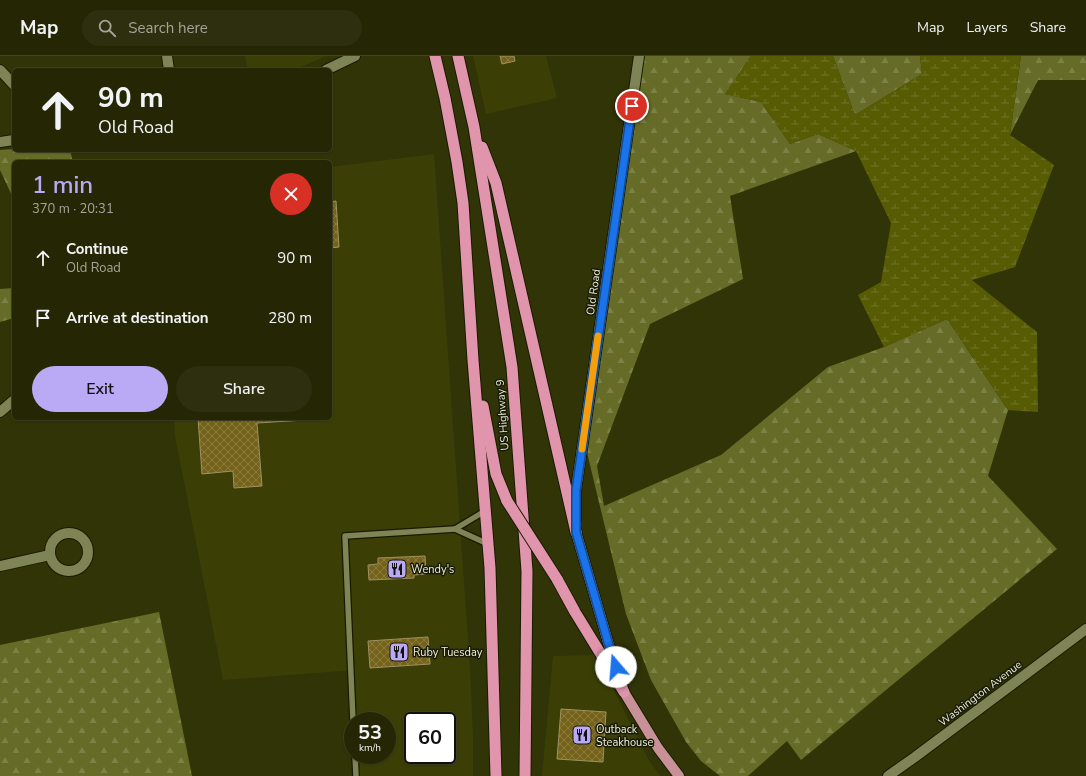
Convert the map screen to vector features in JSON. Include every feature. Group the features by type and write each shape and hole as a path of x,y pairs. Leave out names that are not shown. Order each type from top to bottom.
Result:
{"highway":[{"path":"435,56 448,113 463,203 473,360 491,584 496,776"},
{"name":"US Highway 9","path":"458,56 474,127 512,366 528,571 525,776"},
{"path":"474,127 496,183 576,532"},
{"path":"473,360 496,474 507,501 557,579 575,612 624,692"}],"main road":[{"path":"576,532 624,692 658,748 679,776"}],"street":[{"path":"167,56 169,68"},
{"path":"330,68 355,56"},
{"name":"Old Road","path":"576,532 576,490 639,56"},
{"path":"0,70 12,83"},
{"path":"0,142 12,140"},
{"path":"0,412 12,402"},
{"path":"0,566 50,555"},
{"name":"Washington Avenue","path":"888,776 1086,629"},
{"path":"901,776 914,757"}],"lane":[{"path":"353,712 345,536 454,529 486,511"},
{"path":"454,529 488,544"},
{"path":"355,764 356,776"}],"shaded area":[{"path":"245,56 326,56 299,68 248,68"},
{"path":"473,56 546,56 557,98 486,114"},
{"path":"434,154 470,668 473,776 354,776 354,764 396,764 396,712 354,712 354,670 223,680 175,436 174,420 332,420 332,167"},
{"path":"596,655 648,759 660,776 542,776 553,656"}],"green space":[{"path":"644,56 751,56 725,94 761,102 790,144 818,134 856,151 730,196 743,279 650,324 597,466 604,506 721,455 828,367 884,347 947,319 1008,410 988,476 1057,549 801,760 787,741 748,776 720,776 701,761 686,742 651,680 626,614 583,436"},
{"path":"751,56 833,56 855,115 922,74 920,56 1021,56 1010,135 1054,165 1015,267 972,280 1037,332 1038,412 1008,410 947,319 884,347 858,295 881,282 891,223 856,151 818,134 790,144 761,102 725,94"},
{"path":"833,56 920,56 922,74 855,115"},
{"path":"1021,56 1086,56 1086,80 1038,80 1010,135"},
{"path":"12,149 12,152 70,152 72,160 12,160 12,196 0,170 0,150"},
{"path":"12,288 12,319 0,322 0,289"},
{"path":"159,612 192,776 0,776 0,645"}],"building":[{"path":"500,56 514,56 515,61 502,64"},
{"path":"336,201 339,247 332,248 332,202"},
{"path":"198,420 306,420 257,423 262,486 234,488 233,471 202,474"},
{"name":"Wendy's","path":"425,556 426,574 414,575 414,578 369,580 368,565 378,564 378,558"},
{"name":"Ruby Tuesday","path":"428,637 430,664 370,668 368,641"},
{"name":"Outback Steakhouse","path":"561,709 606,712 603,762 557,759"}],"slow traffic":[{"path":"582,449 598,336"}],"place":[{"name":"Wendy's","path":"397,569"},
{"name":"Ruby Tuesday","path":"399,652"},
{"name":"Outback Steakhouse","path":"582,735"}],"route":[{"path":"616,667 576,532 576,490 632,106"}]}
